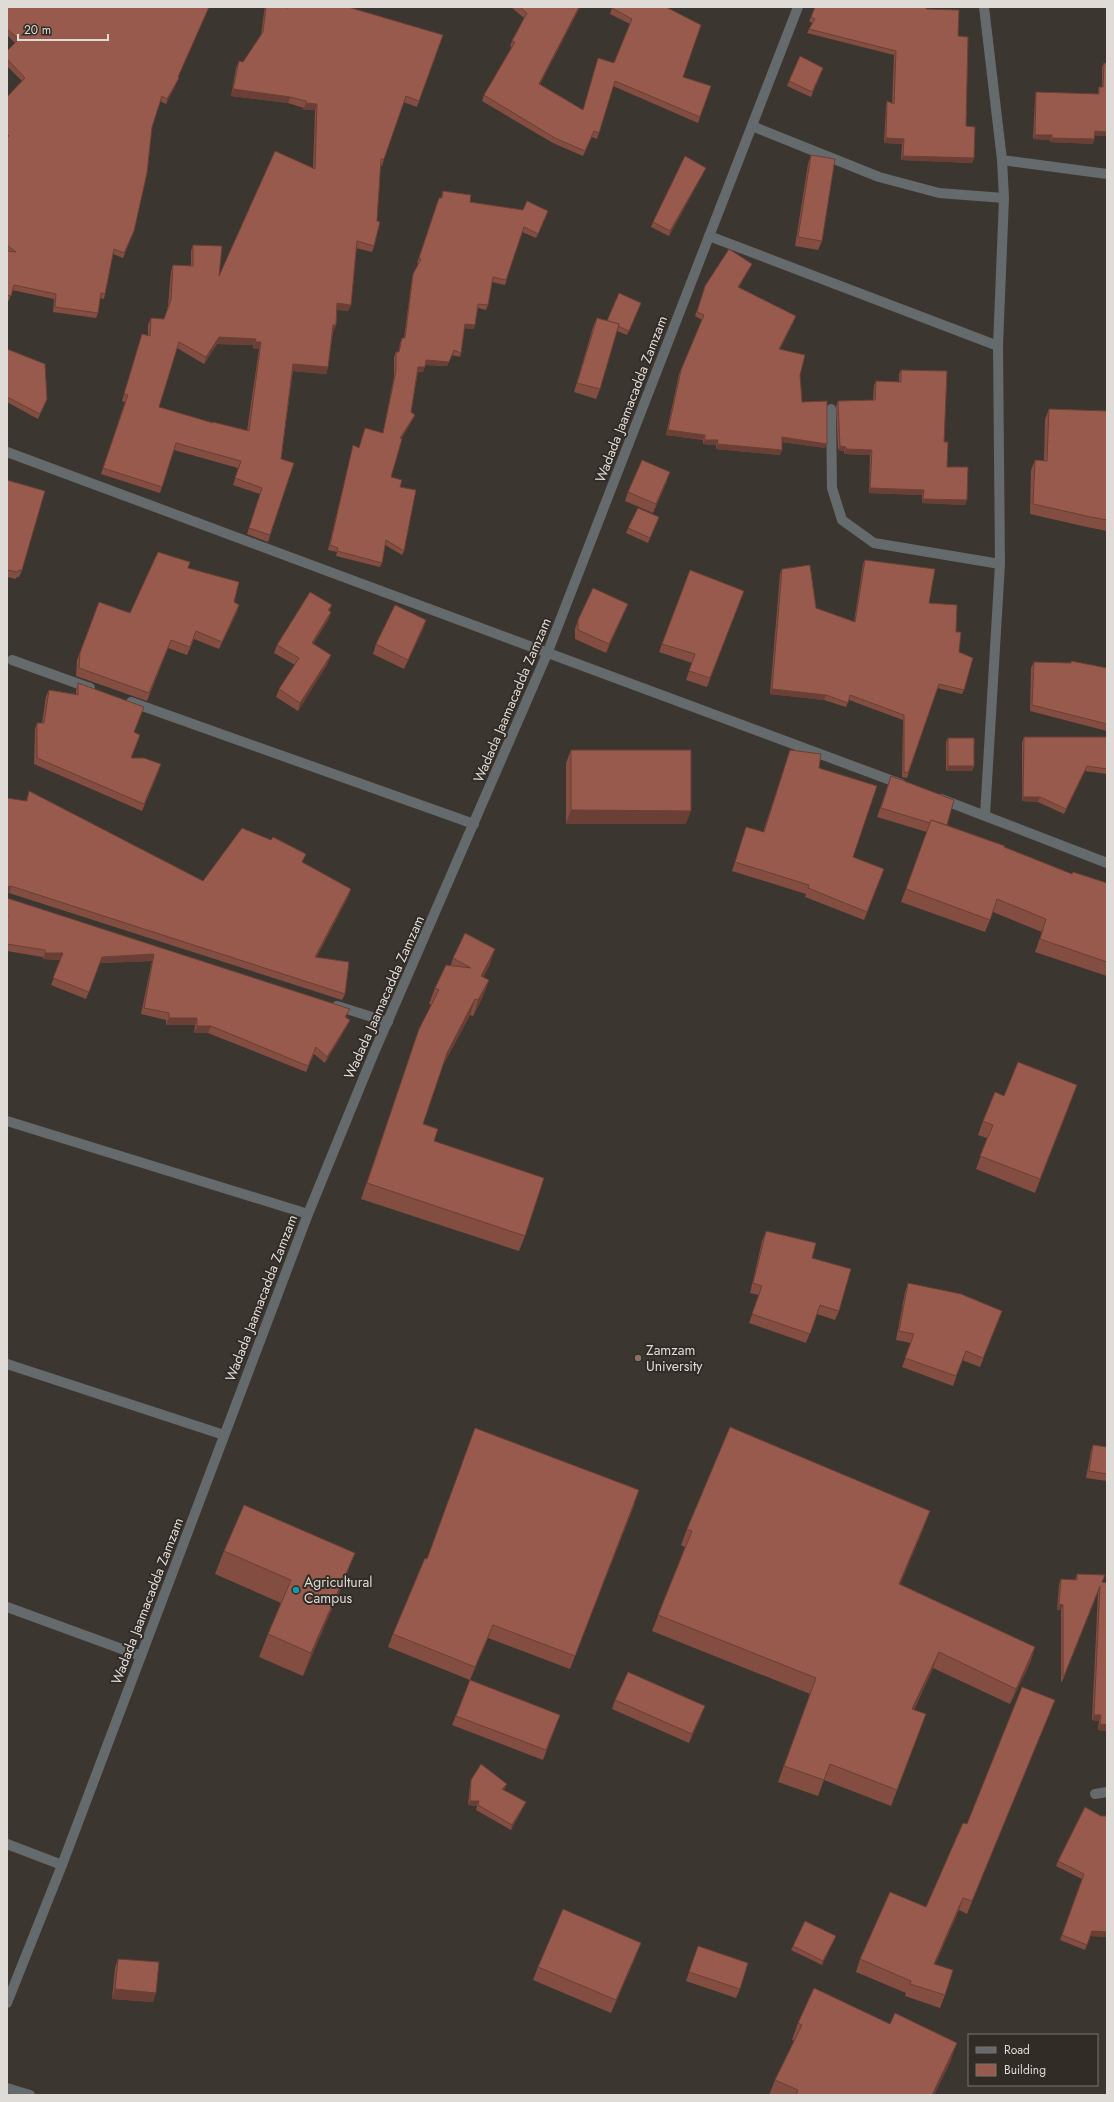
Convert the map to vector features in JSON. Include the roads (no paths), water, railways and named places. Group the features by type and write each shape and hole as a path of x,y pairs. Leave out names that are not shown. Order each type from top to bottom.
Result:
{"street":[{"name":"Wadada Jaamacadda Zamzam","path":"7,2003 62,1865 308,1214 388,1022 547,654 798,7"},
{"path":"984,7 1002,160 1004,198 998,346 1000,564 985,815"},
{"path":"752,126 879,177 939,193 1004,198"},
{"path":"1002,160 1107,174"},
{"path":"709,236 998,346"},
{"path":"831,409 832,488 842,520 874,543 1000,564"},
{"path":"7,452 547,654 911,788"},
{"path":"12,660 101,692"},
{"path":"124,700 474,824"},
{"path":"933,796 1107,863"},
{"path":"328,1003 388,1022"},
{"path":"7,1121 308,1214"},
{"path":"7,1364 224,1435"},
{"path":"7,1607 141,1656"},
{"path":"1095,1794 1107,1792"},
{"path":"7,1844 62,1865"},
{"path":"7,2088 30,2095"}],"place":[{"name":"Zamzam University","path":"638,1358"},
{"name":"Agricultural Campus","path":"296,1590"}]}
